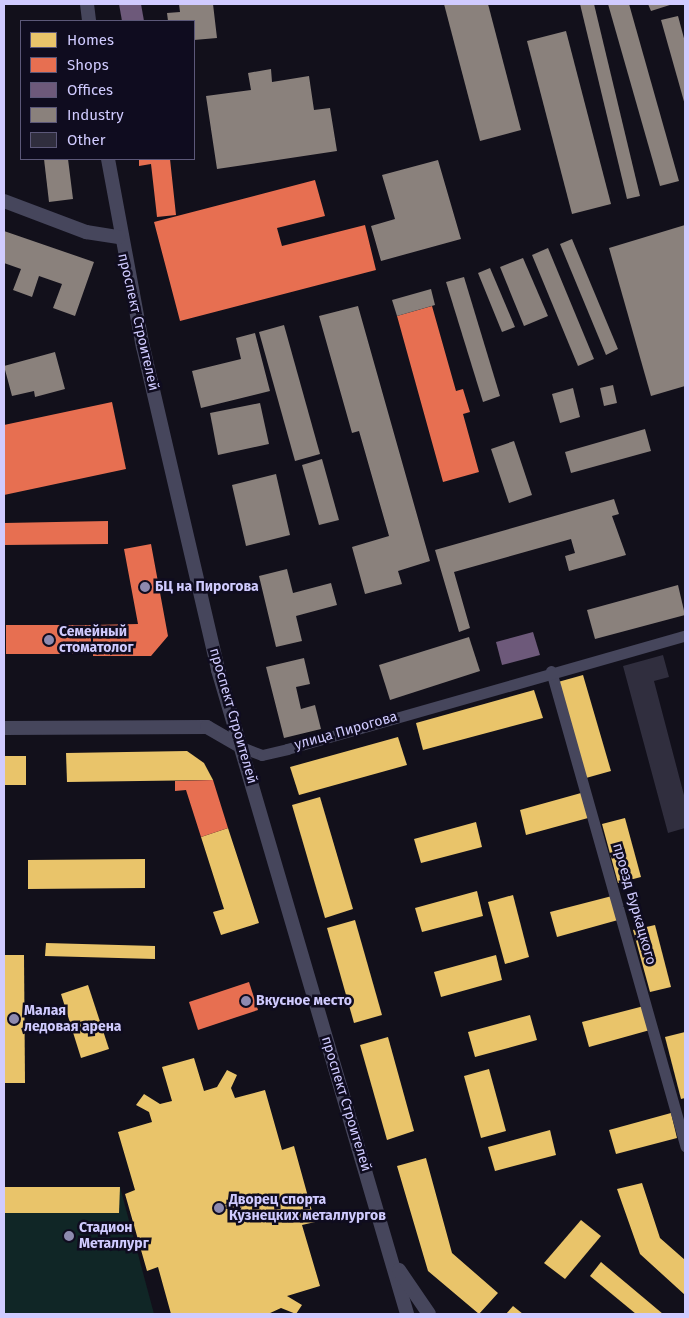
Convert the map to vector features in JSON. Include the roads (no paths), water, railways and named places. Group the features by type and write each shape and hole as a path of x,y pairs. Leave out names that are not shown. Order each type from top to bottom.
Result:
{"street":[{"path":"86,4 89,20"},
{"name":"проспект Строителей","path":"108,160 119,237 218,670 395,1264"},
{"path":"4,201 86,232 119,237"},
{"name":"улица Пирогова","path":"4,728 207,727 241,746 262,755 551,671 685,636"},
{"name":"проезд Буркацкого","path":"551,671 685,1146"},
{"path":"395,1264 407,1314"},
{"path":"395,1264 429,1314"}],"place":[{"name":"БЦ на Пирогова","path":"145,587"},
{"name":"Семейный стоматолог","path":"49,640"},
{"name":"Вкусное место","path":"246,1001"},
{"name":"Малая ледовая арена","path":"14,1019"},
{"name":"Дворец спорта Кузнецких металлургов","path":"219,1208"},
{"name":"Стадион Металлург","path":"69,1236"}]}
